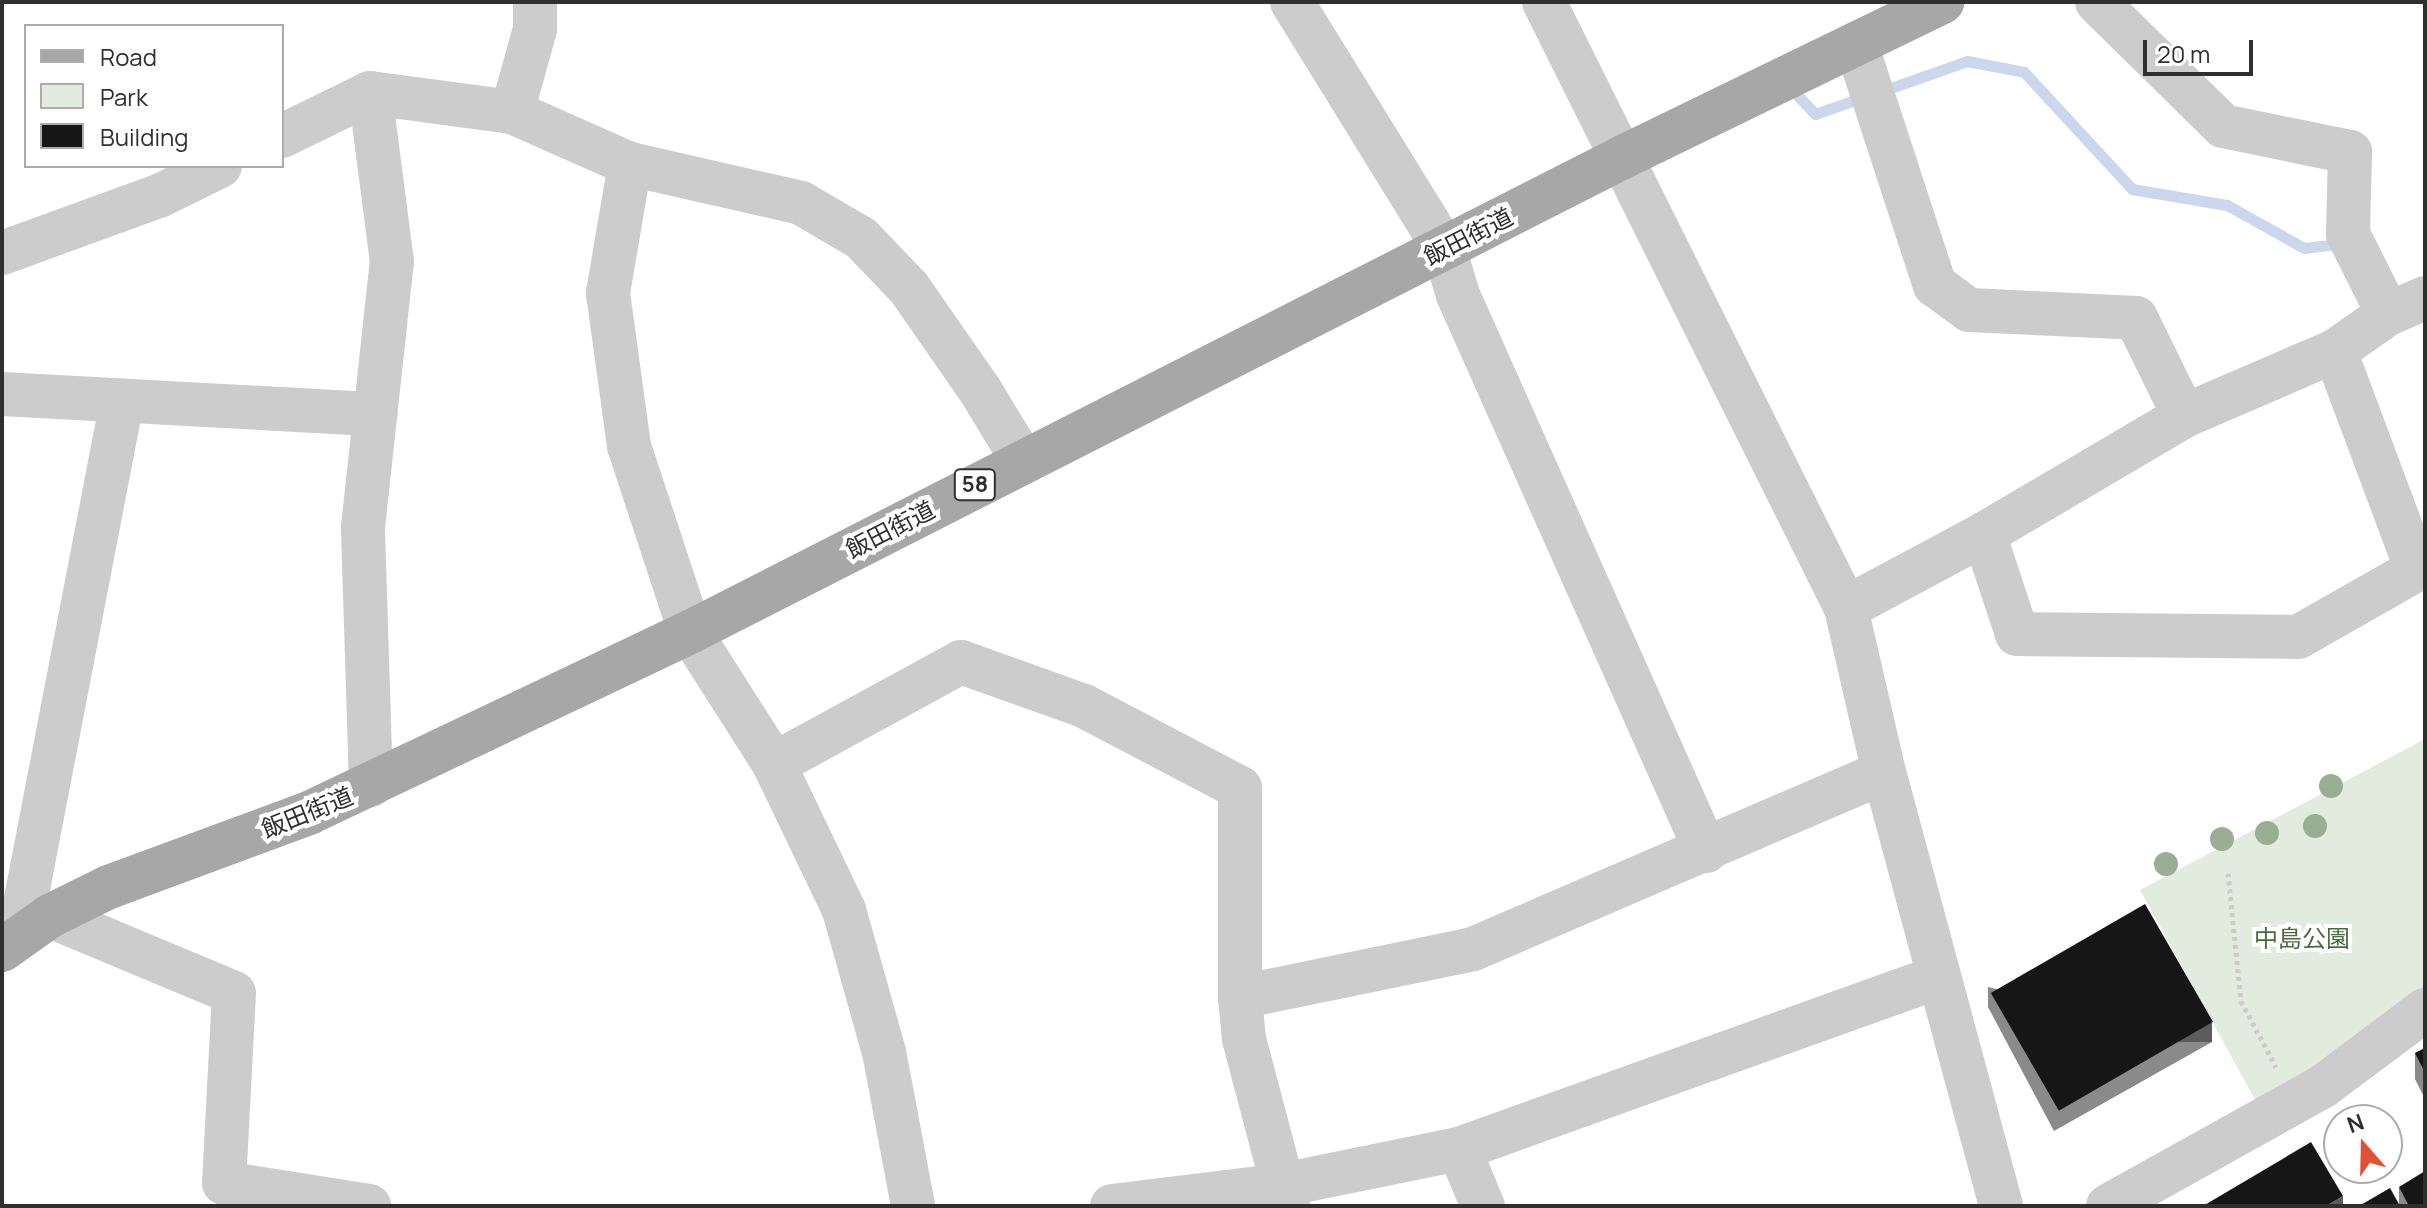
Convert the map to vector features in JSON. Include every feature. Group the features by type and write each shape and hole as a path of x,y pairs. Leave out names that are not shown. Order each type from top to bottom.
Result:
{"main road":[{"name":"飯田街道","path":"24,934 109,887 309,813 690,632 1623,157 1942,2"}],"street":[{"path":"512,112 535,29 535,2"},
{"path":"1292,2 1444,248 1470,323 1706,851"},
{"path":"1544,2 1846,608 1884,772 2001,1206"},
{"path":"1846,608 1984,534 2184,416 2335,351 2407,306 2348,234 2350,152 2223,126 2097,2"},
{"path":"1856,44 1935,285 1969,310 2136,318 2184,416"},
{"path":"370,93 392,262 363,527 371,785"},
{"path":"284,135 370,93 512,112 630,164 801,203 861,238 909,288 980,390 1023,461"},
{"path":"630,164 608,293 629,446 690,632 774,764 844,910 884,1052 913,1206"},
{"path":"2,253 159,196 216,168"},
{"path":"1984,534 2017,634 2298,637 2421,568 2335,351"},
{"path":"2,394 375,414"},
{"path":"122,401 24,934 234,993 224,1183 369,1206"},
{"path":"774,764 961,662 1084,706 1240,788 1240,997 1244,1039 1285,1196"},
{"path":"1240,997 1473,949 1884,772"},
{"path":"1112,1206 1285,1196 1459,1149 1938,977"},
{"path":"2108,1206 2322,1087 2425,1010"},
{"path":"1459,1149 1483,1206"}],"path":[{"path":"2228,873 2241,1001 2294,1102"}],"green space":[{"name":"中島公園","path":"2425,739 2425,994 2259,1107 2140,890"}],"building":[{"path":"2145,904 2213,1022 2059,1111 1991,993"},
{"path":"2425,1048 2425,1073 2415,1053"},
{"path":"2311,1142 2323,1162 2323,1184 2336,1184 2343,1196 2326,1206 2203,1206"},
{"path":"2425,1171 2425,1206 2409,1206 2399,1187"},
{"path":"2390,1188 2400,1206 2359,1206"}],"waterway":[{"path":"1882,91 1967,61 2024,72 2132,189 2227,205 2304,248 2336,244"},
{"path":"1796,94 1815,114 1866,96"}]}
